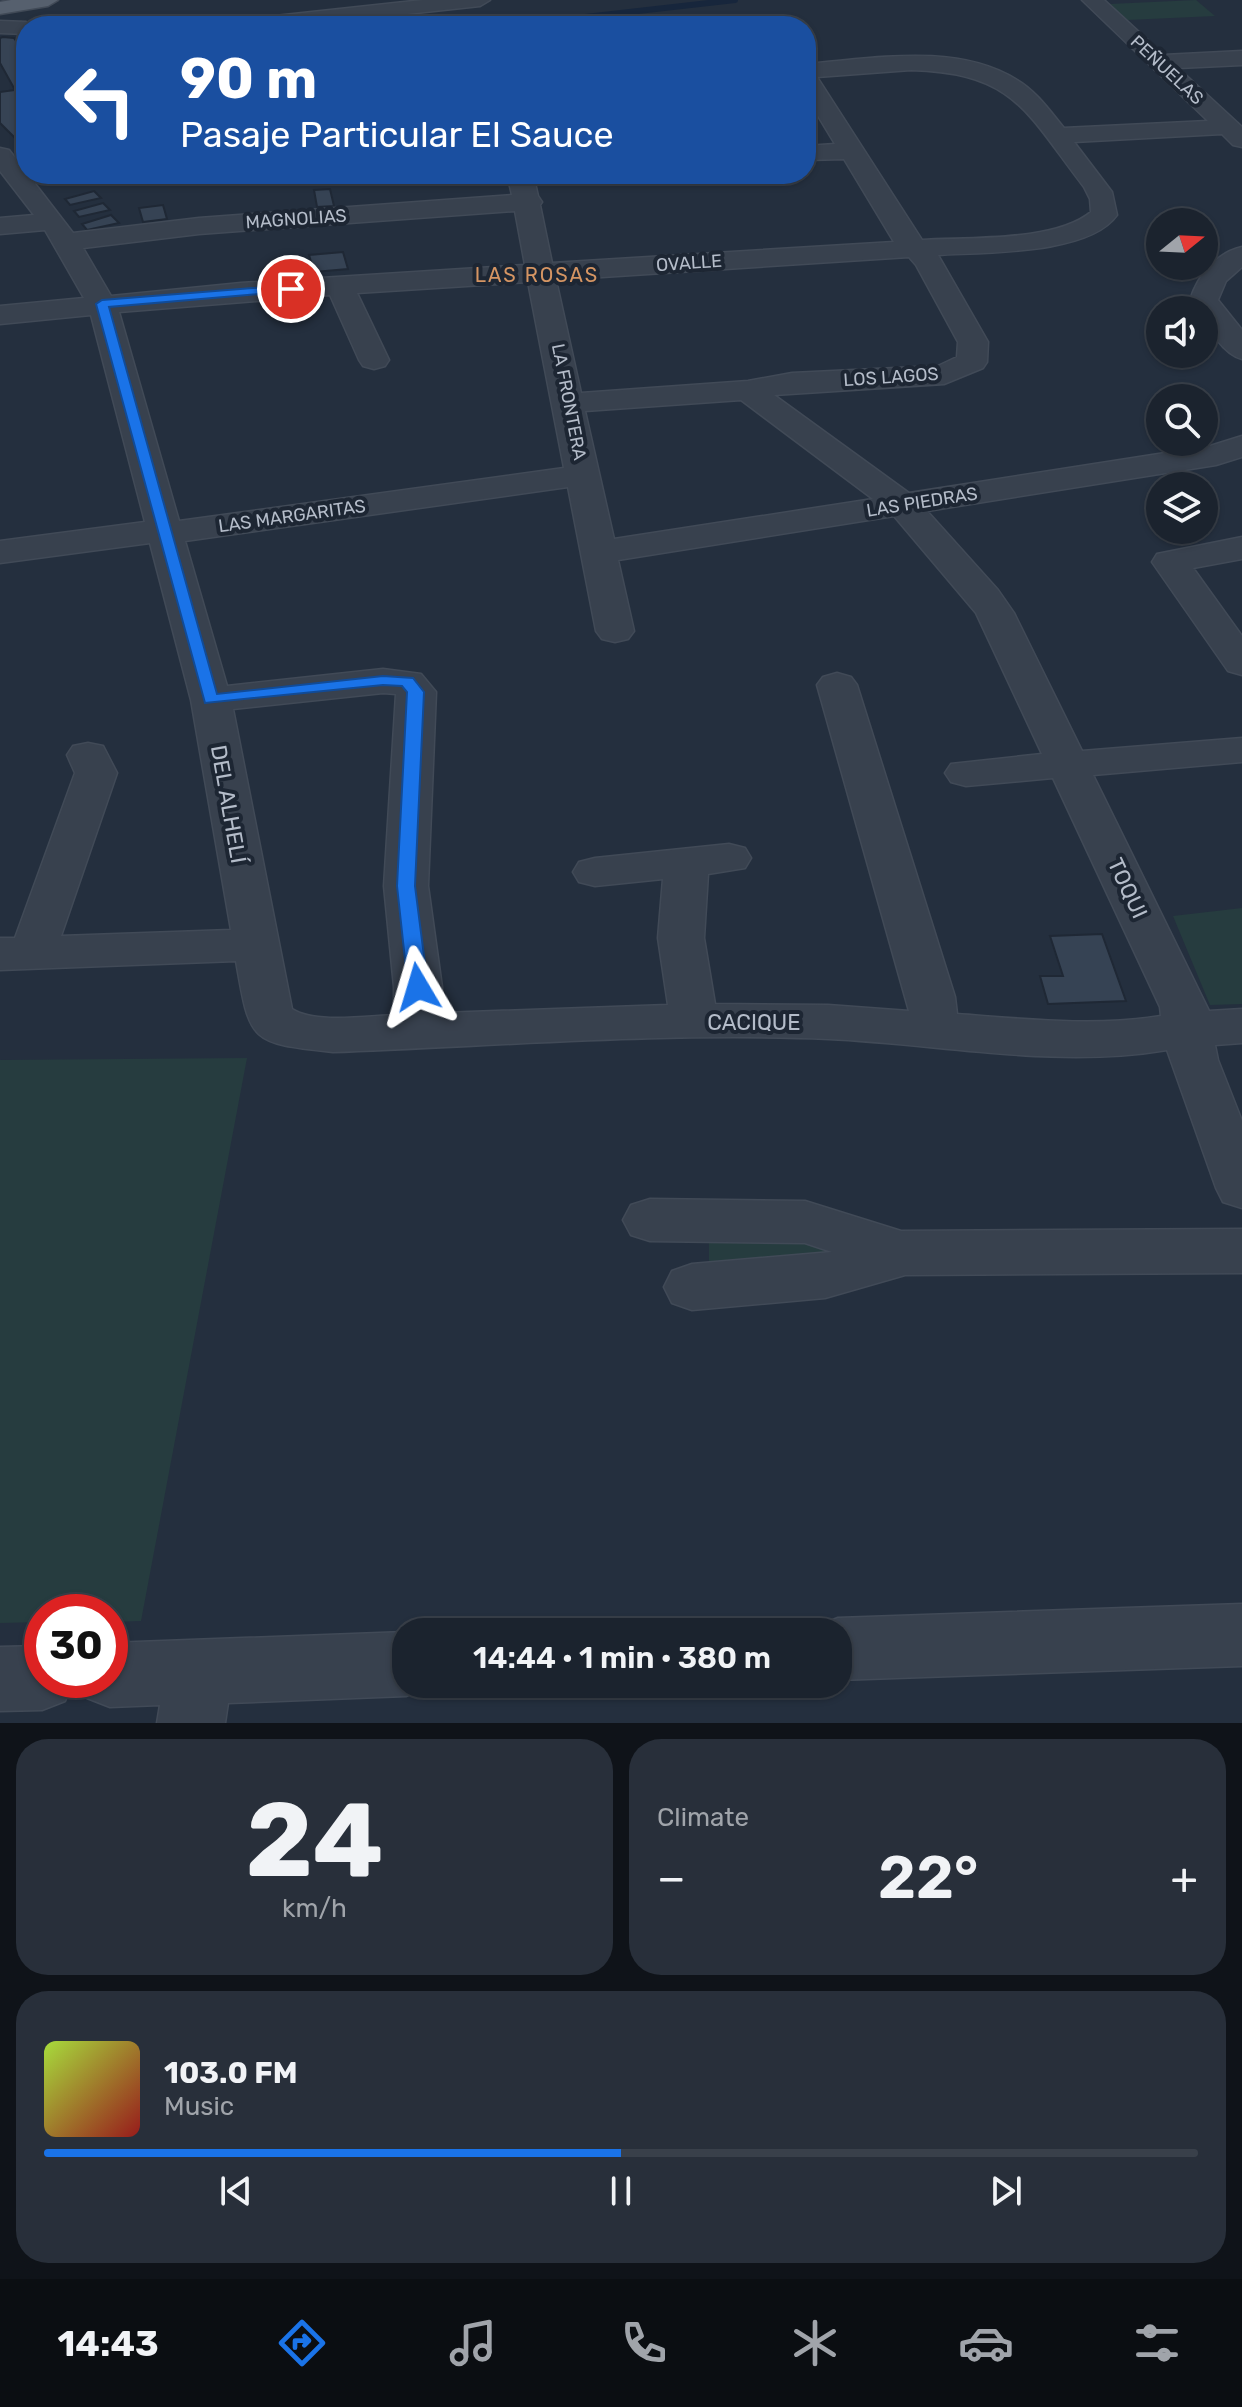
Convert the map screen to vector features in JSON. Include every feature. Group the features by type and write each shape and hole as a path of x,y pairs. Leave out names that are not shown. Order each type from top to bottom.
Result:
{"main road":[{"path":"5,3 48,0"}],"street":[{"name":"PEÑUELAS","path":"1092,0 1235,134"},
{"path":"378,16 486,6"},
{"path":"816,55 831,70"},
{"path":"1159,62 1242,58"},
{"path":"816,72 920,64 978,71 1014,89 1056,136 1235,134"},
{"name":"LOS LAGOS","path":"569,403 748,390 792,382 944,375 972,362 973,342 928,261 906,239 816,90"},
{"name":"OVALLE","path":"0,315 340,286 1050,239 1074,234 1099,222 1105,207 1103,197 1056,136"},
{"path":"816,153 854,151"},
{"name":"DEL ALHELÍ","path":"25,184 59,232 102,304 211,700 270,1018"},
{"name":"MAGNOLIAS","path":"0,226 59,232 199,226 524,188"},
{"name":"LA FRONTERA","path":"524,188 615,631"},
{"path":"1242,255 1221,268 1208,284 1204,300 1242,350"},
{"path":"340,286 374,360"},
{"name":"TOQUI","path":"748,390 903,505 985,598 1070,767 1184,1007 1193,1060 1242,1188"},
{"name":"LAS PIEDRAS","path":"601,552 1216,455 1242,446"},
{"name":"LAS MARGARITAS","path":"0,552 145,532 165,533 583,475"},
{"path":"1242,548 1170,562 1242,663"},
{"path":"211,700 383,681 407,682 416,692 406,886 418,987 418,1033"},
{"path":"837,685 931,997 935,1028"},
{"path":"966,773 1070,767 1242,750"},
{"path":"16,954 49,907 96,773 88,755"},
{"path":"681,938 614,870 708,860 681,938 694,1021"},
{"path":"49,907 103,952"},
{"path":"16,954 255,945"},
{"name":"CACIQUE","path":"270,1018 288,1030 318,1033 418,1033 694,1021 828,1022 1066,1039 1128,1039 1186,1029 1242,1026"},
{"path":"901,1253 878,1264 691,1299 668,1220 805,1222 901,1253 1242,1251"},
{"path":"852,1649 1242,1635"},
{"path":"128,1680 195,1697 392,1666"},
{"path":"0,1679 24,1678"}],"green space":[{"path":"1196,0 1215,16 1127,20 1110,4"},
{"path":"1242,908 1242,1004 1210,1005 1173,916"},
{"path":"247,1058 141,1621 128,1621 128,1594 24,1594 24,1622 0,1623 0,1060"},
{"path":"799,1232 847,1250 709,1267 709,1235"}],"building":[{"path":"0,38 14,38 16,41 16,138 0,123 0,92 15,90 0,63"},
{"path":"330,189 334,206 317,207 314,190"},
{"path":"94,191 101,198 70,205 65,199"},
{"path":"103,203 110,210 79,217 74,211"},
{"path":"163,205 167,219 143,222 139,208"},
{"path":"111,215 119,223 87,230 82,224"},
{"path":"343,252 348,269 314,272 309,255"},
{"path":"1102,934 1126,1001 1048,1004 1040,976 1063,976 1050,936"}],"waterway":[{"path":"593,16 735,0"}],"district":[{"name":"LAS ROSAS","path":"537,275"}],"route":[{"path":"291,289 102,304 211,700 383,681 407,682 416,692 406,886 418,987"}]}
